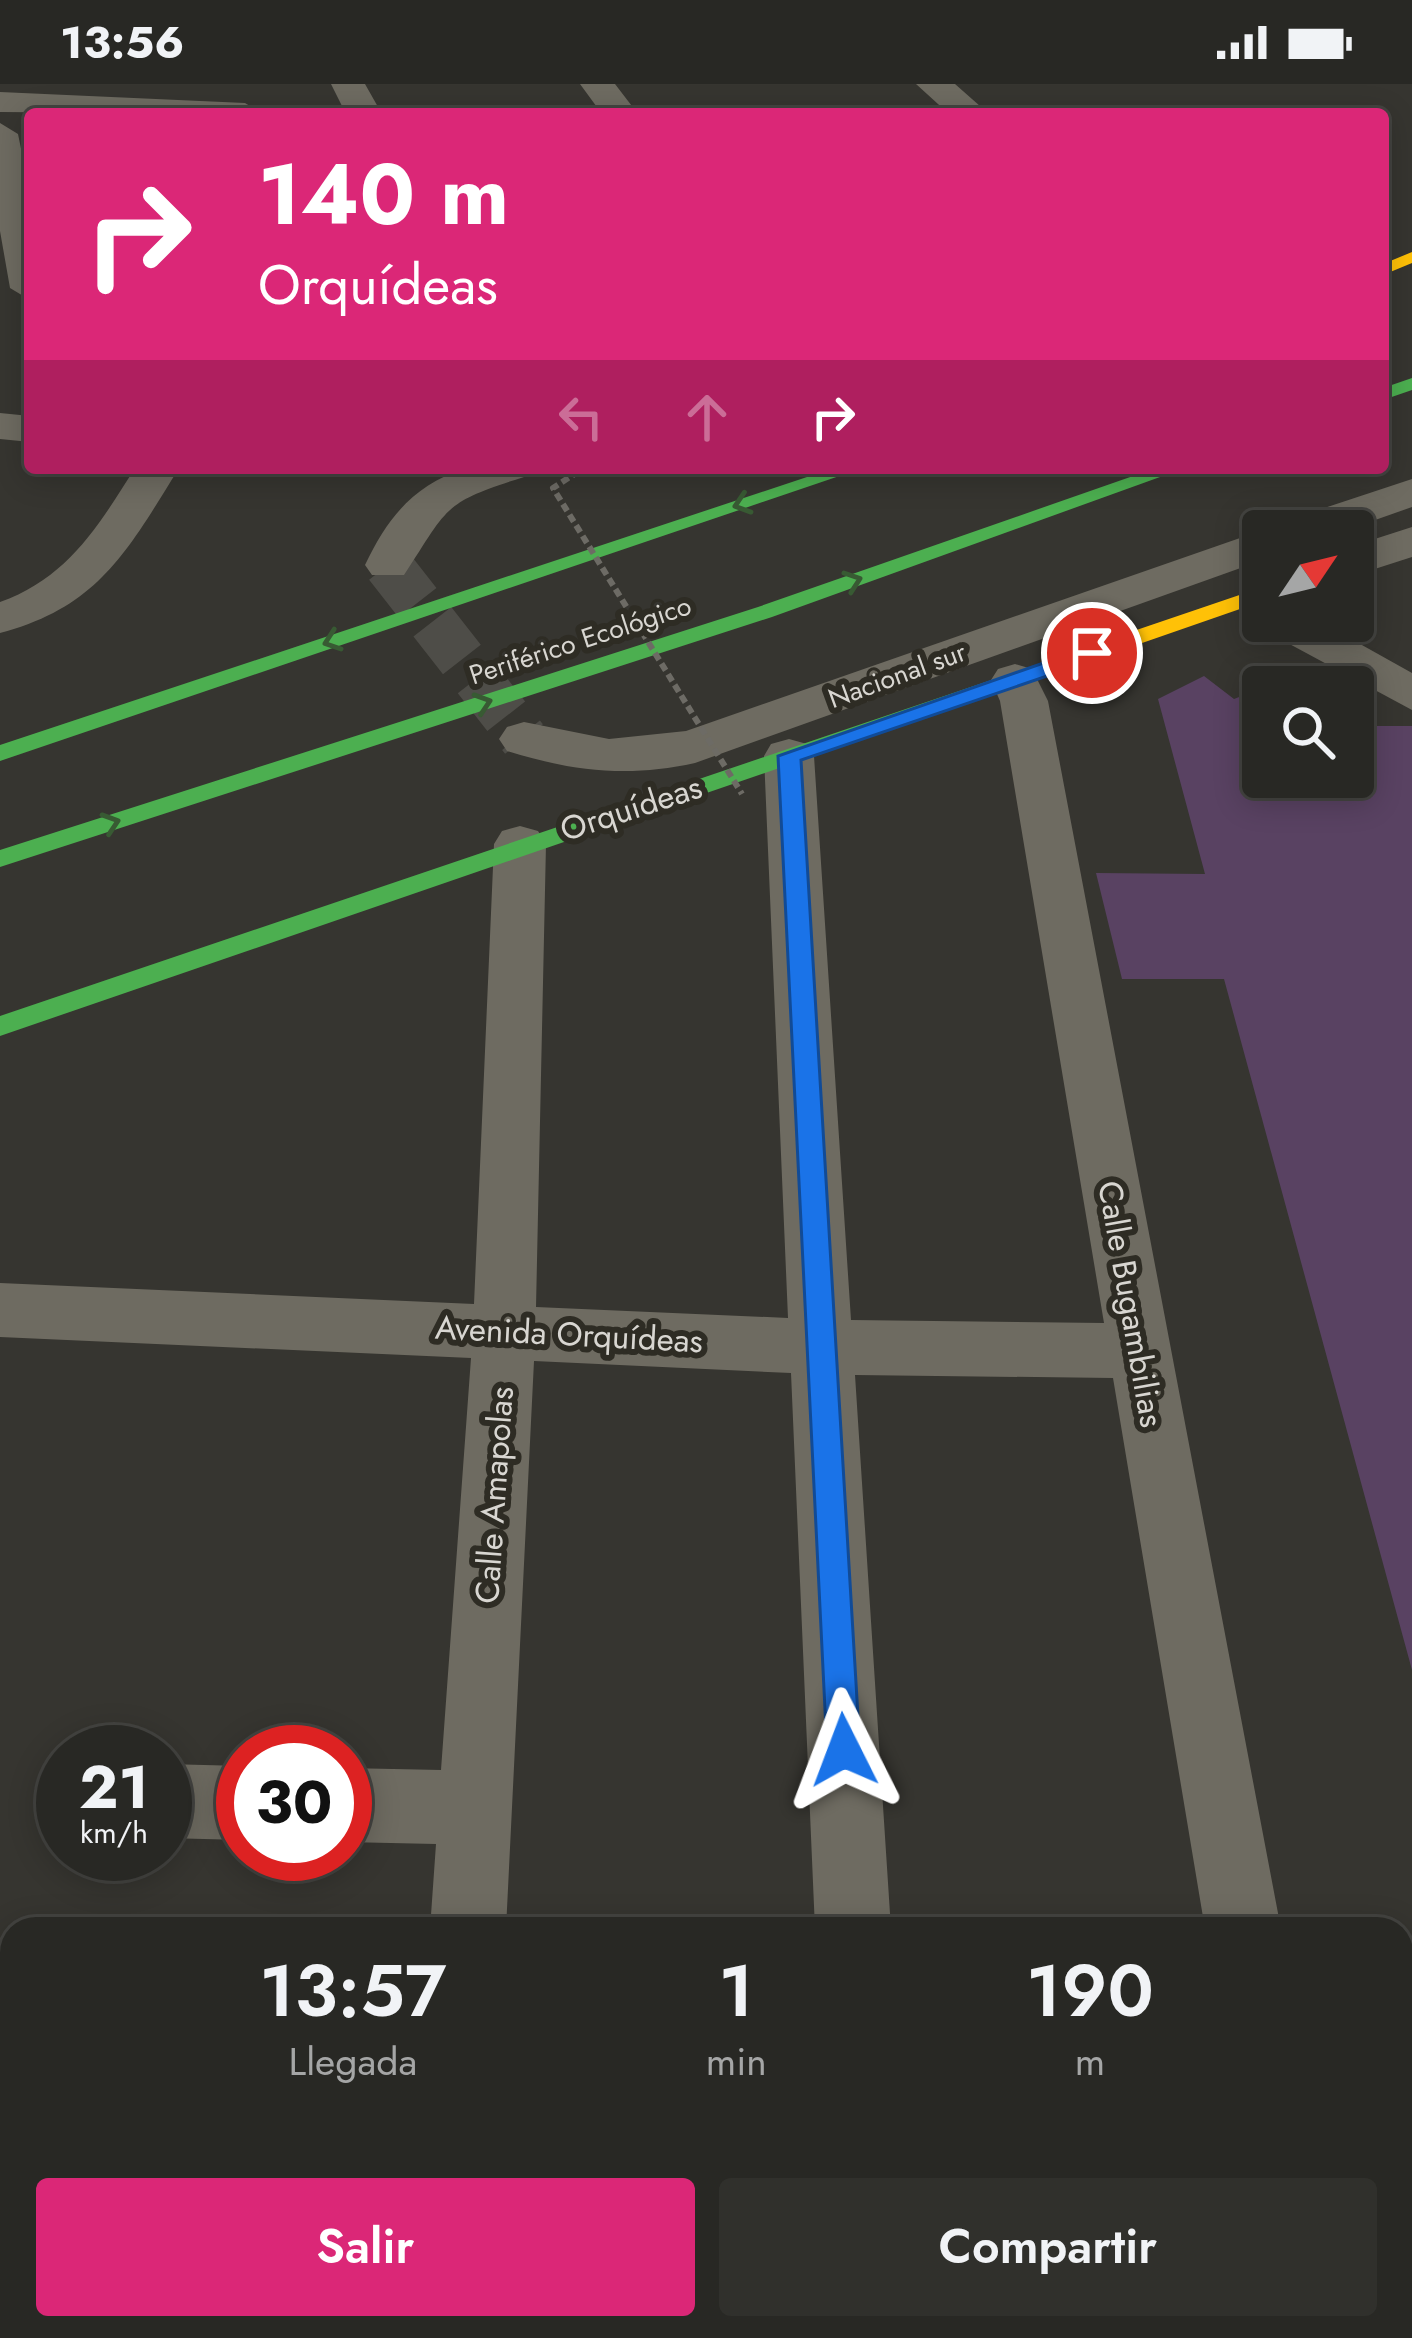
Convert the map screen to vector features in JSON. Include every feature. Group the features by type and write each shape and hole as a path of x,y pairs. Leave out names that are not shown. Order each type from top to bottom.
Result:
{"main road":[{"path":"0,753 835,474"},
{"name":"Periférico Ecológico","path":"0,859 765,613 1158,474"},
{"name":"Orquídeas","path":"0,1026 520,844 766,775 1015,680 1242,613"}],"street":[{"path":"597,84 615,108"},
{"path":"933,84 963,108"},
{"path":"0,102 122,108"},
{"path":"0,134 24,257"},
{"path":"0,618 67,592 91,569 153,474"},
{"path":"388,565 408,520 455,484 489,474"},
{"path":"1359,510 1412,491"},
{"path":"1374,555 1412,541"},
{"name":"Nacional sur","path":"524,739 575,755 647,758 695,746 1242,551"},
{"path":"1325,642 1412,694"},
{"name":"Calle Bugambilias","path":"1015,680 1024,701 1241,1917"},
{"path":"766,775 823,1347 852,1917"},
{"name":"Calle Amapolas","path":"469,1917 505,1329 520,844"},
{"name":"Avenida Orquídeas","path":"0,1310 505,1329 823,1347 1139,1351"},
{"path":"372,1806 475,1808"}],"path":[{"path":"575,474 553,488 766,775"}],"shaded area":[{"path":"1204,676 1234,699 1242,696 1242,798 1374,798 1374,726 1412,726 1412,1670 1224,979 1122,979 1096,873 1205,874 1158,699"}],"tunnel":[{"path":"388,565 524,739"}],"traffic: fast":[{"path":"1389,392 1412,384"},
{"path":"0,753 835,474"},
{"path":"0,859 765,612 1158,474"},
{"path":"0,1026 1065,662"}],"traffic: slow":[{"path":"1389,267 1412,257"},
{"path":"1065,662 1242,601"}],"route":[{"path":"844,1750 789,756 1092,653"}]}
